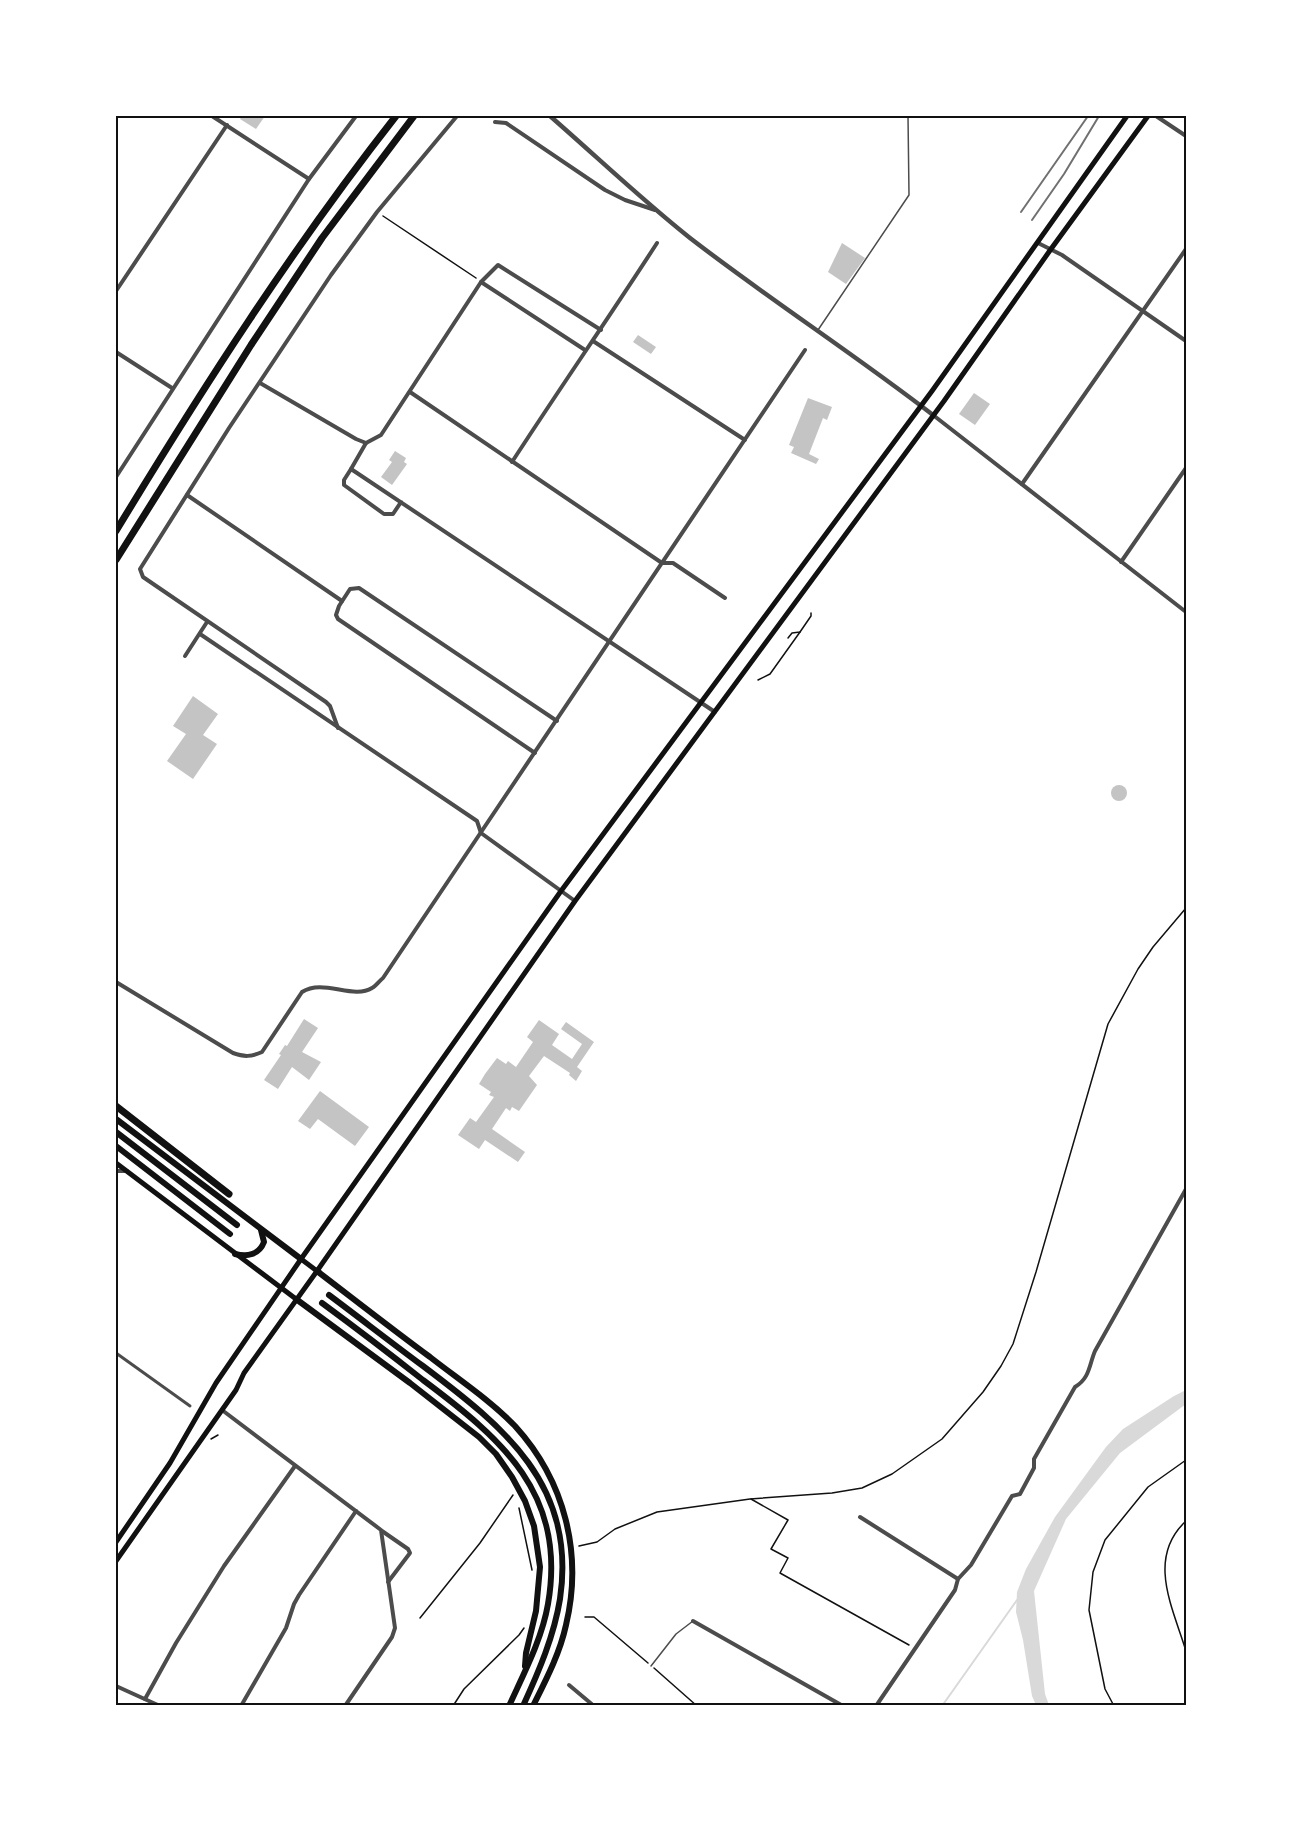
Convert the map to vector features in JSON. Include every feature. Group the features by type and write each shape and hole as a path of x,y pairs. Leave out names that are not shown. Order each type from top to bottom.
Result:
{"highway":[{"path":"116,531 284,268 349,176 396,116"},
{"path":"116,560 251,345 316,247 414,116"},
{"path":"116,1106 229,1194"},
{"path":"116,1119 301,1259"},
{"path":"116,1132 237,1225"},
{"path":"116,1146 230,1233"},
{"path":"235,1254 250,1254 259,1251 264,1242 259,1228"},
{"path":"317,1271 486,1400 514,1425 545,1466 562,1504 568,1529 573,1561 573,1587 566,1627 556,1657 533,1706"},
{"path":"329,1294 492,1419 522,1451 542,1484 551,1506 559,1538 562,1562 561,1588 556,1619 546,1652 523,1706"},
{"path":"296,1299 479,1437 500,1459 520,1491 534,1526 540,1567 536,1611 526,1653 525,1670"},
{"path":"322,1303 482,1426 508,1452 527,1480 537,1501 546,1530 550,1577 548,1605 525,1670 508,1706"}],"main road":[{"path":"116,1542 176,1453 219,1378 561,891 921,406 1126,116"},
{"path":"116,1561 236,1390 244,1373 575,901 933,415 1148,116"},
{"path":"116,1163 296,1299"},
{"path":"301,1259 317,1271"}],"street":[{"path":"212,116 309,179"},
{"path":"116,477 309,179 356,116"},
{"path":"338,728 330,706 326,702 142,577 140,572 187,495 331,275 376,212 457,116"},
{"path":"549,116 709,252 933,415 1186,612"},
{"path":"1155,116 1186,136"},
{"path":"495,122 506,123 605,190 625,200 659,211"},
{"path":"116,291 227,125"},
{"path":"512,462 657,243"},
{"path":"1038,243 1051,249 1186,341"},
{"path":"1022,484 1186,249"},
{"path":"401,502 393,514 384,514 344,485 344,480 366,443 381,435 481,282 498,265 601,330"},
{"path":"481,282 585,350"},
{"path":"593,341 746,440"},
{"path":"116,982 233,1053 242,1056 252,1056 262,1052 302,992 309,988 361,991 372,988 481,833 805,350"},
{"path":"116,352 172,388"},
{"path":"260,383 366,443"},
{"path":"410,393 662,563 673,563 724,598"},
{"path":"1121,562 1186,468"},
{"path":"351,469 715,712"},
{"path":"187,495 342,601"},
{"path":"535,753 338,620 336,615 350,589 359,588 557,721"},
{"path":"185,656 207,622"},
{"path":"200,634 477,821 481,833 575,901"},
{"path":"116,1171 127,1171"},
{"path":"876,1706 955,1590 958,1579 971,1565 1012,1496 1020,1494 1034,1468 1034,1459 1075,1387 1083,1382 1091,1368 1095,1351 1186,1189"},
{"path":"116,1353 190,1406"},
{"path":"222,1410 408,1549 410,1553 387,1582"},
{"path":"145,1699 191,1617 295,1466"},
{"path":"241,1706 286,1628 294,1604 356,1511"},
{"path":"860,1517 958,1579"},
{"path":"345,1706 392,1637 395,1628 381,1530"},
{"path":"693,1621 843,1706"},
{"path":"569,1685 594,1706"},
{"path":"116,1686 160,1706"}],"lane":[{"path":"818,330 909,195 908,116"},
{"path":"651,1666 676,1634 693,1621"}],"path":[{"path":"376,212 481,282"},
{"path":"758,680 770,674 811,613"},
{"path":"788,638 792,633 800,632"},
{"path":"577,1547 597,1542 615,1529 657,1512 750,1498 832,1493 862,1488 892,1474 942,1439 983,1392 1001,1366 1017,1334 1108,1024 1123,993 1143,962 1186,908"},
{"path":"1114,1706 1105,1689 1089,1610 1093,1572 1105,1540 1148,1487 1186,1460"},
{"path":"420,1618 480,1543 515,1492 517,1500"},
{"path":"750,1498 788,1520 771,1549 788,1558 780,1573 915,1648"},
{"path":"519,1507 532,1576"},
{"path":"1186,1521 1166,1551 1164,1576 1186,1652"},
{"path":"585,1617 594,1617 697,1706"},
{"path":"453,1706 464,1689 519,1635 526,1625"}],"shaded area":[{"path":"1186,1390 1186,1404 1120,1453 1066,1519 1034,1591 1045,1694 1049,1705 1036,1705 1032,1696 1016,1612 1017,1592 1026,1569 1055,1517 1106,1447 1123,1429"}],"building":[{"path":"242,116 265,116 256,129 240,119"},
{"path":"842,243 865,258 846,284 828,272"},
{"path":"638,335 656,347 651,354 633,342"},
{"path":"974,393 990,404 975,425 959,414"},
{"path":"808,398 832,407 827,420 823,418 809,454 819,459 816,464 791,453 794,447 789,445"},
{"path":"395,451 406,458 404,462 407,464 392,485 381,477 392,462 389,460"},
{"path":"193,696 218,714 203,735 217,744 193,779 167,761 186,734 173,726"},
{"path":"1119,785 1127,793 1119,801 1111,793"},
{"path":"304,1019 318,1028 302,1052 321,1062 309,1080 292,1067 278,1089 264,1080"},
{"path":"539,1020 559,1034 552,1045 572,1059 582,1044 561,1029 566,1022 594,1042 577,1067 582,1071 576,1081 569,1075 570,1073 544,1056 529,1076 537,1085 519,1111 512,1107 510,1111 506,1108 492,1129 525,1152 518,1162 485,1140 479,1149 458,1135 470,1118 476,1122 494,1097 489,1095 491,1092 479,1084 485,1074 497,1058 506,1064 508,1061 516,1067 533,1042 527,1037"},
{"path":"320,1091 369,1127 355,1146 318,1119 310,1129 298,1121"}],"waterway":[{"path":"942,1706 1017,1600"}],"railway":[{"path":"1021,212 1088,116"},
{"path":"1032,220 1064,174 1099,116"}]}
